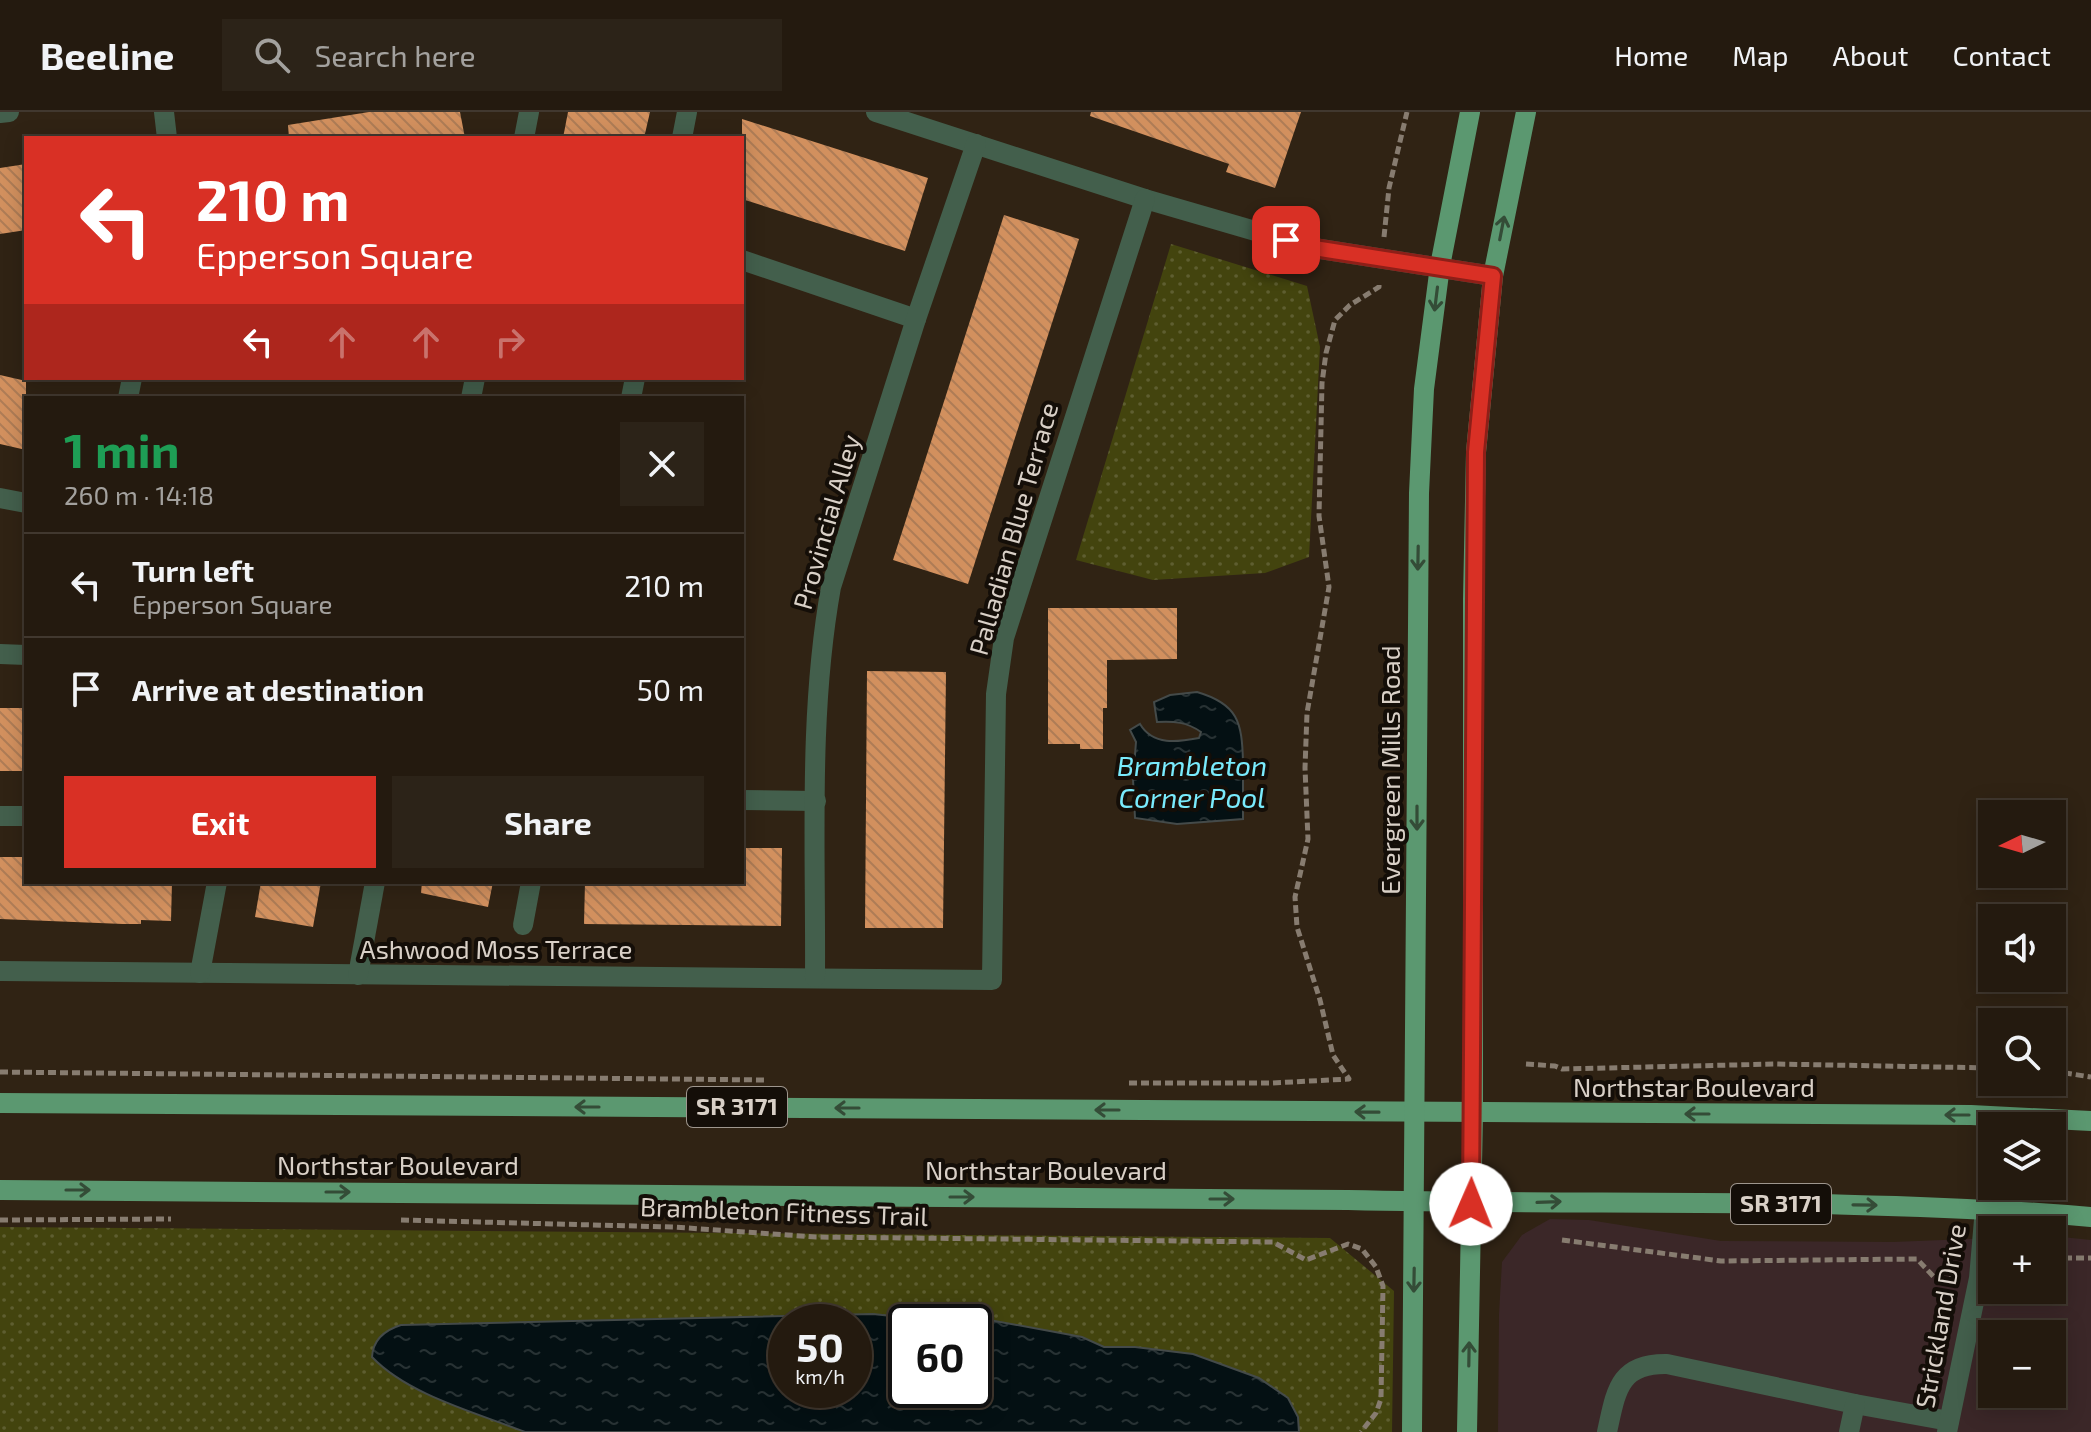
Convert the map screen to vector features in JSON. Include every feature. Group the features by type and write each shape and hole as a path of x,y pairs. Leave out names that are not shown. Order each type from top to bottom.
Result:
{"main road":[{"name":"Evergreen Mills Road","path":"1412,1432 1419,493 1424,389 1440,266 1470,112"},
{"path":"1467,1432 1473,1112 1476,452 1493,276 1526,112"},
{"name":"Northstar Boulevard","path":"0,1103 1971,1115 2091,1121"},
{"name":"Northstar Boulevard","path":"0,1190 1471,1204 1562,1201 1985,1208 2091,1217"}],"street":[{"path":"0,113 9,112"},
{"path":"164,112 167,136"},
{"path":"524,136 529,112"},
{"path":"682,136 687,112"},
{"path":"876,112 1145,199 1314,248 1493,276"},
{"name":"Provincial Alley","path":"815,977 817,698 831,587 916,319 976,144"},
{"name":"Palladian Blue Terrace","path":"992,980 996,694 1004,638 1145,199"},
{"path":"744,261 916,319"},
{"path":"0,498 24,503"},
{"path":"0,654 24,655"},
{"path":"744,800 816,801"},
{"path":"0,816 24,816"},
{"path":"200,973 217,884"},
{"path":"358,975 375,884"},
{"path":"523,925 531,884"},
{"name":"Ashwood Moss Terrace","path":"0,971 992,980"},
{"name":"Strickland Drive","path":"1948,1426 1979,1278 1985,1208"},
{"path":"1607,1432 1620,1386 1631,1372 1646,1364 1667,1364 1948,1426"},
{"path":"1849,1432 1855,1404"}],"path":[{"path":"1115,1083 1273,1083 1349,1079 1333,1055 1297,927 1295,897 1308,839 1305,768 1307,713 1329,587 1319,516 1324,368 1335,320 1350,305 1379,287 1389,188 1407,112"},
{"path":"1526,1064 1562,1069 1776,1064 1978,1068"},
{"path":"0,1072 772,1080"},
{"path":"2066,1073 2091,1077"},
{"path":"0,1220 184,1218"},
{"name":"Brambleton Fitness Trail","path":"400,1220 673,1227 816,1237 1273,1242 1306,1260 1348,1244 1362,1249 1376,1267 1383,1286 1381,1399 1376,1413 1361,1432"},
{"path":"1562,1240 1721,1261 1917,1259 1934,1277 1944,1278"},
{"path":"2066,1258 2091,1258"}],"shaded area":[{"path":"1171,244 1307,286 1320,347 1309,557 1265,573 1153,580 1076,560"},
{"path":"1550,1219 1589,1220 1721,1241 1893,1242 1978,1239 1978,1304 2066,1304 2066,1237 2091,1240 2091,1432 1498,1432 1502,1262 1522,1235"},
{"path":"0,1227 1330,1238 1394,1291 1392,1432 0,1432"}],"water":[{"name":"Brambleton Corner Pool","path":"1197,692 1221,702 1239,725 1243,819 1177,824 1135,818 1133,779 1136,742 1130,730 1140,724 1152,736 1166,741 1199,738 1201,732 1191,726 1157,722 1154,702 1170,695"},
{"path":"872,1314 888,1316 888,1408 992,1408 992,1320 1082,1337 1104,1347 1135,1347 1193,1354 1259,1378 1288,1398 1298,1417 1299,1432 525,1432 444,1402 387,1370 372,1357 381,1336 401,1325 768,1316 768,1408 872,1408"}],"building":[{"path":"369,112 460,112 465,136 289,136 288,125"},
{"path":"568,112 650,112 644,136 563,136"},
{"path":"1091,112 1301,112 1275,188 1226,172 1229,164 1090,116"},
{"path":"742,119 928,178 905,251 744,200"},
{"path":"24,164 24,230 0,234 0,168"},
{"path":"1004,215 1079,239 968,584 893,560"},
{"path":"0,375 26,381 26,396 24,450 0,444"},
{"path":"1048,608 1177,608 1177,659 1107,660 1103,749 1080,749 1080,744 1048,744"},
{"path":"867,671 946,672 943,928 865,928"},
{"path":"0,708 24,708 24,771 0,771"},
{"path":"744,848 782,848 781,926 584,924 585,884 744,884"},
{"path":"0,857 24,857 24,884 172,884 171,921 141,920 141,924 123,924 0,919"},
{"path":"261,884 321,884 313,927 255,917"},
{"path":"422,884 493,884 488,907 421,893"}],"route":[{"path":"1286,240 1314,248 1493,276 1476,452 1471,1204"}]}
